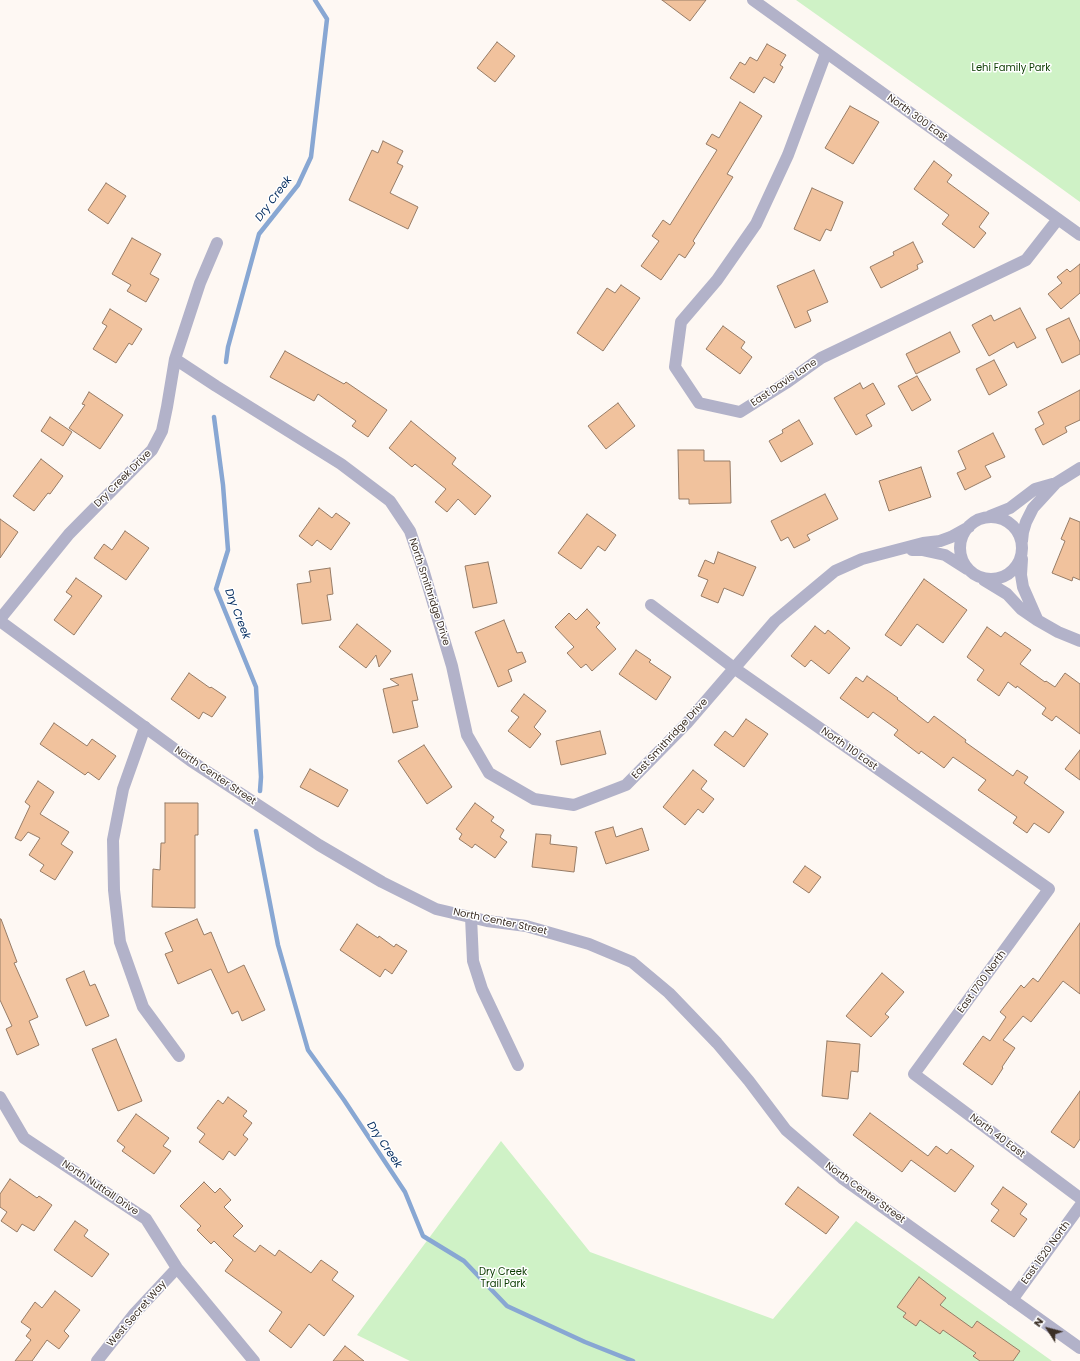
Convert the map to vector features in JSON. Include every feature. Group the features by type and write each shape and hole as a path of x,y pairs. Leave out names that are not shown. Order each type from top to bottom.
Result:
{"street":[{"name":"North 300 East","path":"753,0 1080,235"},
{"name":"East Davis Lane","path":"826,53 788,156 756,224 717,280 680,322 675,367 699,403 740,412 786,383 821,358 1026,260 1058,219"},
{"name":"Dry Creek Drive","path":"0,620 69,534 152,450 162,431 175,359 200,283 217,243"},
{"name":"North Smithridge Drive","path":"175,359 342,464 390,501 410,531 452,666 467,735 489,772 534,799 574,806"},
{"path":"1037,620 1023,587 1021,575 1023,532 1033,508 1056,483 1080,468"},
{"path":"987,518 1010,508 1035,489 1056,483"},
{"path":"899,550 923,543 940,541 951,537 980,519 1000,518 1012,525 1020,536 1022,552 1016,568 1005,576 992,580 979,577"},
{"path":"968,570 961,558 960,544 969,527"},
{"name":"East Smithridge Drive","path":"574,806 626,785 687,723 775,620 835,571 862,559 899,550"},
{"path":"899,550 922,550 945,555 1007,594 1021,609 1037,620 1058,632 1080,641"},
{"name":"North 110 East","path":"651,605 734,668 1049,889"},
{"name":"North Center Street","path":"0,620 191,760 319,845 376,878 436,909 487,921 526,926 589,944 632,962 668,993 717,1043 749,1081 786,1130 842,1178 1080,1348"},
{"path":"145,727 123,790 113,840 114,890 120,942 143,1007 179,1056"},
{"name":"East 1700 North","path":"914,1074 1049,889"},
{"path":"471,917 473,961 482,989 518,1065"},
{"name":"North 40 East","path":"914,1074 1080,1198"},
{"name":"North Nuttall Drive","path":"0,1097 24,1138 146,1219 177,1268 254,1361"},
{"name":"East 1620 North","path":"1012,1300 1080,1206"},
{"name":"West Secret Way","path":"97,1361 135,1313 177,1268"}],"green space":[{"name":"Lehi Family Park","path":"796,0 1080,0 1080,202 1040,173"},
{"name":"Dry Creek Trail Park","path":"501,1141 590,1252 773,1319 856,1221 1052,1361 410,1361 357,1335"}],"building":[{"path":"662,0 706,0 690,21"},
{"path":"497,42 515,56 495,82 477,68"},
{"path":"767,44 786,55 780,65 783,67 774,83 764,77 754,93 730,78 740,62 745,65 750,57 757,61"},
{"path":"740,102 762,116 727,174 733,177 693,241 695,243 685,258 679,254 661,280 641,266 659,241 652,236 663,220 670,225 717,150 706,144 712,134 719,138"},
{"path":"850,106 879,122 853,164 825,148"},
{"path":"383,141 403,151 397,163 403,166 390,193 418,207 408,229 349,200 372,150 378,153"},
{"path":"934,161 952,175 947,182 989,213 979,227 986,233 974,248 942,224 949,215 914,189"},
{"path":"106,183 126,196 108,224 88,210"},
{"path":"812,188 843,202 831,231 826,229 820,241 794,229"},
{"path":"132,238 161,254 150,274 159,279 146,302 127,291 131,285 112,274"},
{"path":"913,242 923,262 917,265 918,269 881,288 870,267 894,255 893,252"},
{"path":"1080,264 1080,293 1061,309 1048,294 1062,283 1057,277 1067,269 1070,272"},
{"path":"814,270 828,302 807,311 811,321 795,328 777,286"},
{"path":"621,285 640,298 603,351 577,333 607,288 615,293"},
{"path":"1020,308 1036,338 1017,348 1014,342 989,356 972,325 991,315 994,321"},
{"path":"110,309 142,329 132,345 129,343 116,363 93,349 107,326 102,323"},
{"path":"1069,318 1080,342 1080,354 1062,363 1046,329"},
{"path":"723,326 745,342 741,348 752,357 740,374 706,349"},
{"path":"950,332 960,352 916,374 906,354"},
{"path":"285,351 344,384 346,382 387,410 368,437 352,426 356,421 318,394 314,401 270,377"},
{"path":"994,360 1007,385 989,395 976,369"},
{"path":"917,376 931,400 912,411 898,386"},
{"path":"860,383 863,389 873,383 885,404 866,415 872,426 856,435 834,398"},
{"path":"1080,390 1080,420 1065,427 1067,432 1043,445 1035,429 1044,424 1038,412"},
{"path":"89,392 123,415 100,449 69,428 85,405 82,404"},
{"path":"618,403 635,426 606,449 588,426"},
{"path":"50,417 72,432 63,446 41,431"},
{"path":"799,420 813,444 781,462 769,441 783,433 782,430"},
{"path":"411,421 456,458 452,464 491,496 475,515 458,499 447,512 435,502 446,489 415,464 412,467 389,448"},
{"path":"993,433 1005,457 985,466 991,477 965,490 957,473 966,469 958,451"},
{"path":"678,450 704,450 704,461 730,461 731,503 689,504 689,499 679,499"},
{"path":"41,459 63,476 50,494 48,493 34,511 13,496"},
{"path":"921,467 931,497 889,511 879,481"},
{"path":"825,494 838,519 807,535 810,540 794,548 788,537 781,541 771,521"},
{"path":"319,508 332,518 336,513 350,523 331,550 317,540 312,546 299,536"},
{"path":"587,514 616,535 605,551 598,546 581,569 558,553"},
{"path":"1070,518 1080,522 1080,580 1073,577 1072,581 1052,573 1065,541 1061,539"},
{"path":"0,519 18,532 0,558"},
{"path":"125,531 149,548 126,580 94,558 104,544 112,550"},
{"path":"718,552 756,567 743,596 724,588 718,603 701,596 708,580 698,576 705,560 714,564"},
{"path":"488,562 497,603 473,608 465,566"},
{"path":"330,568 333,594 327,595 331,620 302,624 297,584 311,582 309,571"},
{"path":"76,578 102,596 74,635 54,620 72,596 66,592"},
{"path":"924,579 967,610 943,643 917,624 901,646 885,635"},
{"path":"587,609 600,623 596,627 616,649 592,671 586,664 581,668 567,653 574,647 555,627 569,613 576,620"},
{"path":"504,620 517,653 522,652 526,662 508,670 512,681 498,687 475,632"},
{"path":"357,624 391,651 379,667 376,655 366,668 339,647"},
{"path":"815,626 825,634 828,630 850,648 829,674 811,660 805,667 791,656"},
{"path":"987,627 1001,637 1005,632 1031,650 1020,664 1045,682 1046,681 1055,687 1065,673 1080,684 1080,734 1056,716 1052,721 1042,714 1046,708 1017,686 1016,688 1008,682 999,696 977,680 984,670 967,657"},
{"path":"636,650 651,660 649,662 671,677 656,700 619,674"},
{"path":"189,673 226,697 212,717 203,712 199,719 171,699"},
{"path":"412,674 418,700 412,701 418,727 393,733 383,689 399,685 390,679"},
{"path":"867,676 898,698 897,699 928,723 934,716 966,740 965,742 1013,776 1017,770 1028,777 1024,783 1064,812 1049,833 1034,823 1027,833 1013,823 1017,817 978,790 986,780 953,757 944,768 921,751 919,754 894,735 898,730 873,712 868,718 840,698 856,677 863,682"},
{"path":"524,694 546,711 534,727 541,734 530,748 508,731 519,717 511,711"},
{"path":"746,719 768,734 744,767 714,745 725,731 733,737"},
{"path":"54,723 87,746 92,739 116,756 99,780 88,772 85,775 40,744"},
{"path":"600,731 606,754 561,765 556,741"},
{"path":"424,745 452,787 427,804 398,761"},
{"path":"1080,750 1080,780 1065,769"},
{"path":"310,769 348,790 338,807 300,787"},
{"path":"693,770 707,781 701,789 714,799 703,813 698,809 685,825 663,807"},
{"path":"38,781 54,792 40,814 69,832 61,844 73,852 55,880 40,871 44,865 29,855 40,838 28,832 21,841 15,838 30,806 25,802"},
{"path":"165,803 198,803 198,835 195,835 195,908 152,907 153,869 160,870 161,843 165,843"},
{"path":"475,803 494,817 491,821 504,830 500,837 507,842 495,858 475,844 472,848 459,839 462,834 456,829"},
{"path":"613,827 616,837 642,828 649,850 606,864 595,832"},
{"path":"536,834 551,835 550,844 577,847 574,872 532,867"},
{"path":"805,866 821,877 809,893 793,882"},
{"path":"0,919 17,962 14,963 38,1017 29,1021 39,1045 17,1055 6,1029 12,1026 0,1000"},
{"path":"197,919 204,935 211,932 228,973 244,965 265,1010 242,1021 238,1011 232,1014 211,969 178,984 165,954 173,951 165,933"},
{"path":"1080,923 1080,994 1063,981 1031,1022 1023,1016 1003,1040 1015,1048 992,1085 963,1064 983,1036 990,1041 1006,1017 1000,1012 1021,985 1024,988 1033,978 1038,982"},
{"path":"357,924 378,938 379,936 394,947 396,944 407,951 392,974 385,969 380,977 340,950"},
{"path":"84,971 90,986 95,984 109,1016 86,1026 66,979"},
{"path":"882,973 904,992 885,1014 889,1017 871,1037 846,1016"},
{"path":"116,1039 142,1101 118,1111 92,1049"},
{"path":"827,1041 860,1044 858,1072 851,1071 848,1099 822,1096"},
{"path":"1080,1091 1080,1139 1074,1148 1051,1132"},
{"path":"228,1097 247,1111 243,1116 252,1123 243,1135 248,1139 235,1156 229,1151 223,1160 199,1142 205,1134 197,1128 218,1100 223,1104"},
{"path":"870,1113 928,1156 936,1146 947,1154 951,1149 974,1166 955,1192 911,1160 902,1172 853,1135"},
{"path":"136,1114 169,1138 163,1146 171,1151 154,1174 122,1151 125,1147 117,1141"},
{"path":"10,1179 37,1198 39,1196 52,1205 34,1231 22,1224 17,1232 1,1221 7,1212 0,1207 0,1194"},
{"path":"204,1182 215,1193 220,1188 231,1200 224,1207 243,1226 233,1236 255,1252 260,1245 275,1256 279,1250 311,1273 321,1260 338,1272 332,1280 354,1296 324,1336 309,1324 291,1348 269,1331 282,1312 225,1271 233,1260 214,1241 211,1244 197,1230 201,1226 180,1206"},
{"path":"798,1187 839,1217 826,1234 785,1204"},
{"path":"1003,1187 1027,1204 1020,1214 1027,1219 1014,1237 991,1221 999,1210 991,1204"},
{"path":"75,1221 88,1230 84,1236 109,1254 92,1277 54,1250"},
{"path":"919,1277 946,1298 940,1305 972,1328 977,1321 1020,1351 1013,1361 980,1361 973,1356 976,1353 943,1330 940,1334 920,1320 916,1326 903,1317 906,1313 897,1307"},
{"path":"55,1291 80,1310 64,1331 69,1336 59,1349 47,1340 32,1361 15,1361 31,1340 26,1336 31,1329 21,1322 35,1302 42,1308"},
{"path":"345,1346 364,1361 333,1361"}],"waterway":[{"name":"Dry Creek","path":"226,362 228,347 259,234 298,185 311,157 327,19 315,0"},
{"name":"Dry Creek","path":"214,417 223,485 228,550 216,589 256,687 261,777 260,791"},
{"name":"Dry Creek","path":"256,831 278,945 308,1050 344,1100 405,1192 423,1236 464,1261 507,1306 585,1342 633,1361"}]}
